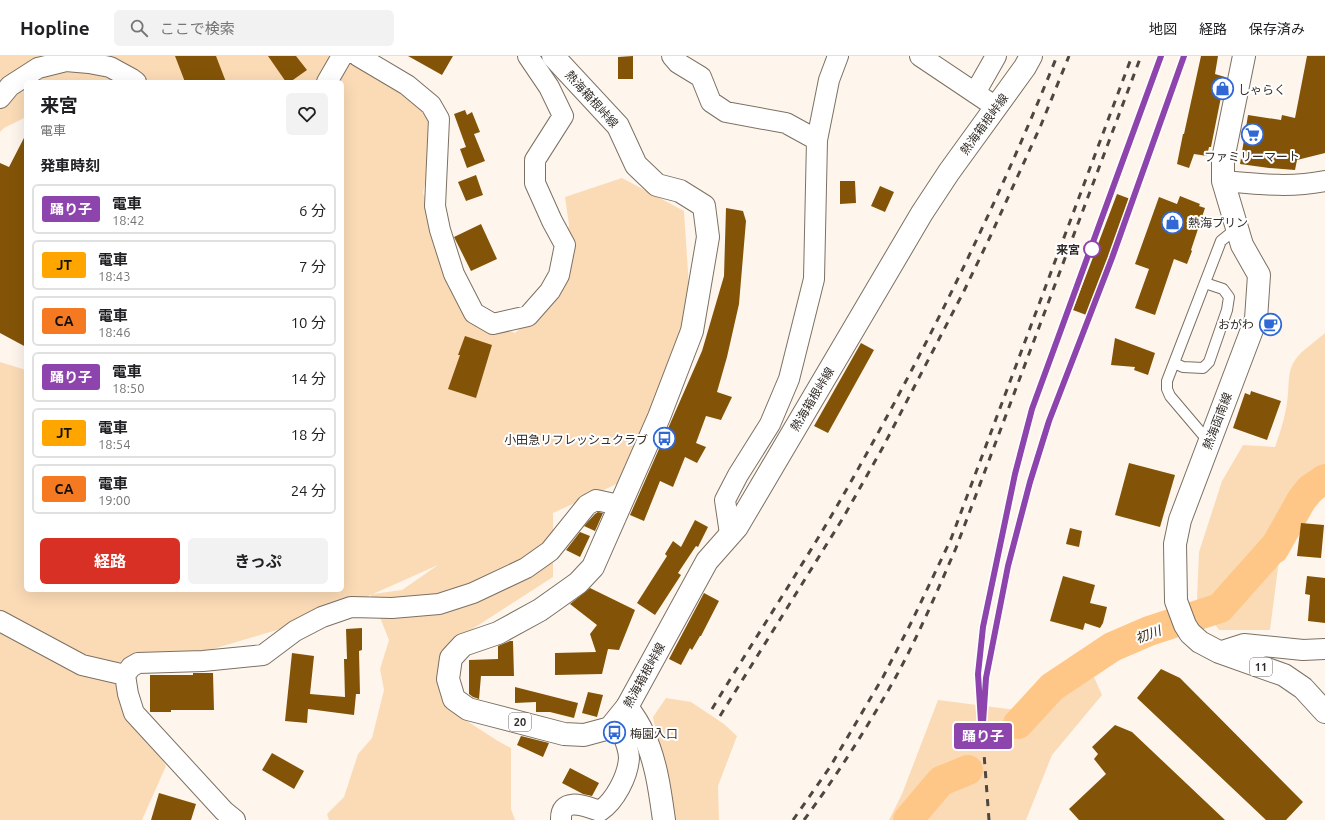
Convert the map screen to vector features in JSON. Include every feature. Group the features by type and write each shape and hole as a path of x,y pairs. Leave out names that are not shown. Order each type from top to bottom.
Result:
{"main road":[{"name":"熱海箱根峠線","path":"553,56 618,126 636,165 656,185 680,191 704,206 707,219 708,237 692,331 659,416 593,567 578,584 540,610 498,633 463,645 451,658 448,679 454,699 468,709 564,734 584,735 610,728 622,713 707,561 737,527 922,213 949,172 1025,67 1030,56"},
{"name":"熱海函南線","path":"1244,56 1223,159 1223,181 1242,245 1259,275 1256,319 1180,520 1175,544 1176,601 1185,625 1190,633 1200,642 1219,652 1284,675 1303,688 1325,712"},
{"path":"622,713 643,733 652,757 659,786 664,820"}],"street":[{"path":"328,80 342,56"},
{"path":"358,56 407,85 431,105 439,118 434,206 440,230 454,274 474,313 493,324 528,316 550,291 559,276 565,245 552,221 535,183 535,160 563,116 549,87 528,56"},
{"path":"672,56 678,63 701,77 711,102 726,112 786,123 817,140"},
{"path":"730,534 725,500 738,475 770,424 789,379 814,279 817,140 829,80 838,56"},
{"path":"920,56 996,107"},
{"path":"975,93 996,56"},
{"path":"0,98 10,86 38,68 66,61 110,67 133,80"},
{"path":"1223,181 1268,185 1305,184 1325,181"},
{"path":"235,820 224,811 134,713 128,694 125,675 131,667 138,663 203,661 263,655 295,631 322,617 351,607 392,608 439,604 473,593 526,568 550,551 587,505 596,500 619,505"},
{"path":"0,621 82,665 125,675"},
{"path":"1219,652 1244,644 1303,650 1325,649"},
{"path":"561,820 561,815 564,808 570,804 580,805 600,811 609,805 618,792 629,757 622,713"}],"lane":[{"path":"1209,442 1170,396 1167,389 1167,380 1221,241 1237,228"},
{"path":"1174,364 1183,367 1202,368 1210,362 1227,310 1229,297 1222,289 1205,283"}],"shaded area":[{"path":"0,56 349,56 439,119 423,193 472,315 515,333 552,300 569,225 565,197 622,178 684,211 690,302 667,371 619,483 553,513 553,577 463,635 450,685 467,721 511,748 511,809 515,820 329,820 327,814 344,797 358,754 372,738 384,690 380,669 389,640 371,595 321,617 162,664 110,662 166,766 142,820 0,820 0,362 24,369 24,592 344,592 344,80 24,80 24,118 4,128 0,132","holes":["438,565 402,590 373,594"]},
{"path":"1325,333 1325,496 1312,511 1289,513 1284,521 1270,630 1219,630 1197,599 1199,552 1222,481 1243,445 1275,447 1285,414 1291,368 1301,353"},
{"path":"1094,677 1102,695 1052,755 1026,820 889,820 902,794 938,700 1024,711"},
{"path":"666,698 691,702 724,724 737,736 718,786 719,820 671,820 662,760 653,717"}],"building":[{"path":"175,56 216,56 225,80 184,80"},
{"path":"268,56 296,56 307,70 293,80 285,80"},
{"path":"408,56 453,56 442,75"},
{"path":"633,56 633,79 618,79 618,57"},
{"path":"1201,56 1218,56 1215,74 1225,77 1211,147 1209,147 1207,156 1194,154 1189,168 1177,164"},
{"path":"1307,56 1325,56 1325,153 1297,160 1295,170 1240,164 1248,115 1281,120 1282,115 1295,118"},
{"path":"465,110 467,115 472,112 480,132 474,134 485,161 467,168 460,149 466,147 454,114"},
{"path":"24,138 24,346 0,333 0,163 9,167"},
{"path":"476,175 483,195 466,201 458,182"},
{"path":"840,181 855,181 856,203 840,204"},
{"path":"880,186 894,192 885,212 871,206"},
{"path":"1117,194 1133,200 1089,316 1073,310"},
{"path":"1180,196 1200,204 1199,206 1205,208 1187,264 1174,259 1155,315 1135,308 1149,269 1135,264 1159,197 1177,204"},
{"path":"726,208 743,211 746,221 739,304 727,357 717,392 732,397 721,420 706,416 696,443 706,447 697,463 685,457 673,487 660,481 644,521 630,515 702,351 724,276"},
{"path":"481,224 497,259 471,271 454,237"},
{"path":"465,336 492,345 476,398 448,389"},
{"path":"1115,338 1155,353 1148,375 1134,370 1135,367 1111,365"},
{"path":"861,343 874,350 828,433 814,426"},
{"path":"1251,391 1281,401 1267,440 1233,428 1245,393 1250,395"},
{"path":"1129,463 1175,475 1160,527 1115,515"},
{"path":"598,512 603,513 595,531 584,526 595,514"},
{"path":"695,520 708,527 698,547 696,546 678,573 681,575 655,615 637,603 667,556 665,554 673,541 681,547"},
{"path":"1301,523 1324,525 1321,558 1297,556"},
{"path":"1070,528 1082,531 1079,547 1066,544"},
{"path":"580,532 590,536 580,557 566,550"},
{"path":"1063,576 1095,585 1090,603 1107,607 1103,623 1100,628 1085,623 1083,630 1050,621"},
{"path":"1307,576 1325,578 1325,623 1308,621 1310,595 1305,594"},
{"path":"590,588 635,610 619,650 608,649 602,674 555,675 555,653 596,652 590,634 597,625 570,604"},
{"path":"704,593 719,601 701,636 692,650 690,648 681,665 669,659"},
{"path":"362,628 362,650 359,651 360,694 356,694 354,715 308,709 307,723 285,721 292,653 314,656 310,694 345,697 344,659 347,659 346,629"},
{"path":"513,641 514,676 481,676 479,699 473,697 469,694 469,660 498,659 498,646"},
{"path":"1161,669 1180,678 1303,802 1286,820 1266,820 1137,698"},
{"path":"193,673 213,673 214,710 171,710 171,712 150,712 150,675 193,675"},
{"path":"515,687 578,703 574,718 550,712 536,712 536,702 515,703"},
{"path":"588,692 603,695 597,717 582,713"},
{"path":"1115,725 1132,732 1225,820 1079,820 1069,809 1106,774 1094,759 1098,754 1092,747"},
{"path":"521,736 549,743 543,757 517,745"},
{"path":"272,753 304,771 294,789 262,770"},
{"path":"570,768 599,783 592,796 583,794 562,783"},
{"path":"159,793 196,804 191,820 151,820"}],"waterway":[{"name":"初川","path":"1274,549 1302,499 1310,489 1325,479"},
{"name":"初川","path":"1018,724 1052,687 1112,647 1149,631 1220,608 1276,545"},
{"name":"初川","path":"908,820 941,781 968,770"}],"railway":[{"path":"712,709 833,513 895,402 981,231 1033,115 1057,56"},
{"path":"720,716 843,518 883,447 964,291 990,237 1041,125 1069,56"},
{"path":"793,820 830,767 883,677 912,621 951,539 1132,56"},
{"path":"804,820 848,756 889,689 916,637 956,548 1141,56"},
{"path":"989,820 978,674 983,627 1015,474 1032,409 1161,56"},
{"path":"985,702 986,679 1008,566 1030,482 1049,421 1112,259 1184,56"}],"train":[{"name":"踊り子","path":"1161,56 1032,409 1015,474 983,627 978,674 982,738 986,678 997,630 1008,566 1030,482 1049,421 1112,258 1184,56"}],"place":[{"name":"しゃらく","path":"1222,89"},
{"name":"ファミリーマート","path":"1252,135"},
{"name":"熱海プリン","path":"1173,222"},
{"name":"来宮","path":"1092,249"},
{"name":"おがわ","path":"1270,324"},
{"name":"小田急リフレッシュクラブ","path":"664,439"},
{"name":"梅園入口","path":"615,733"}]}
